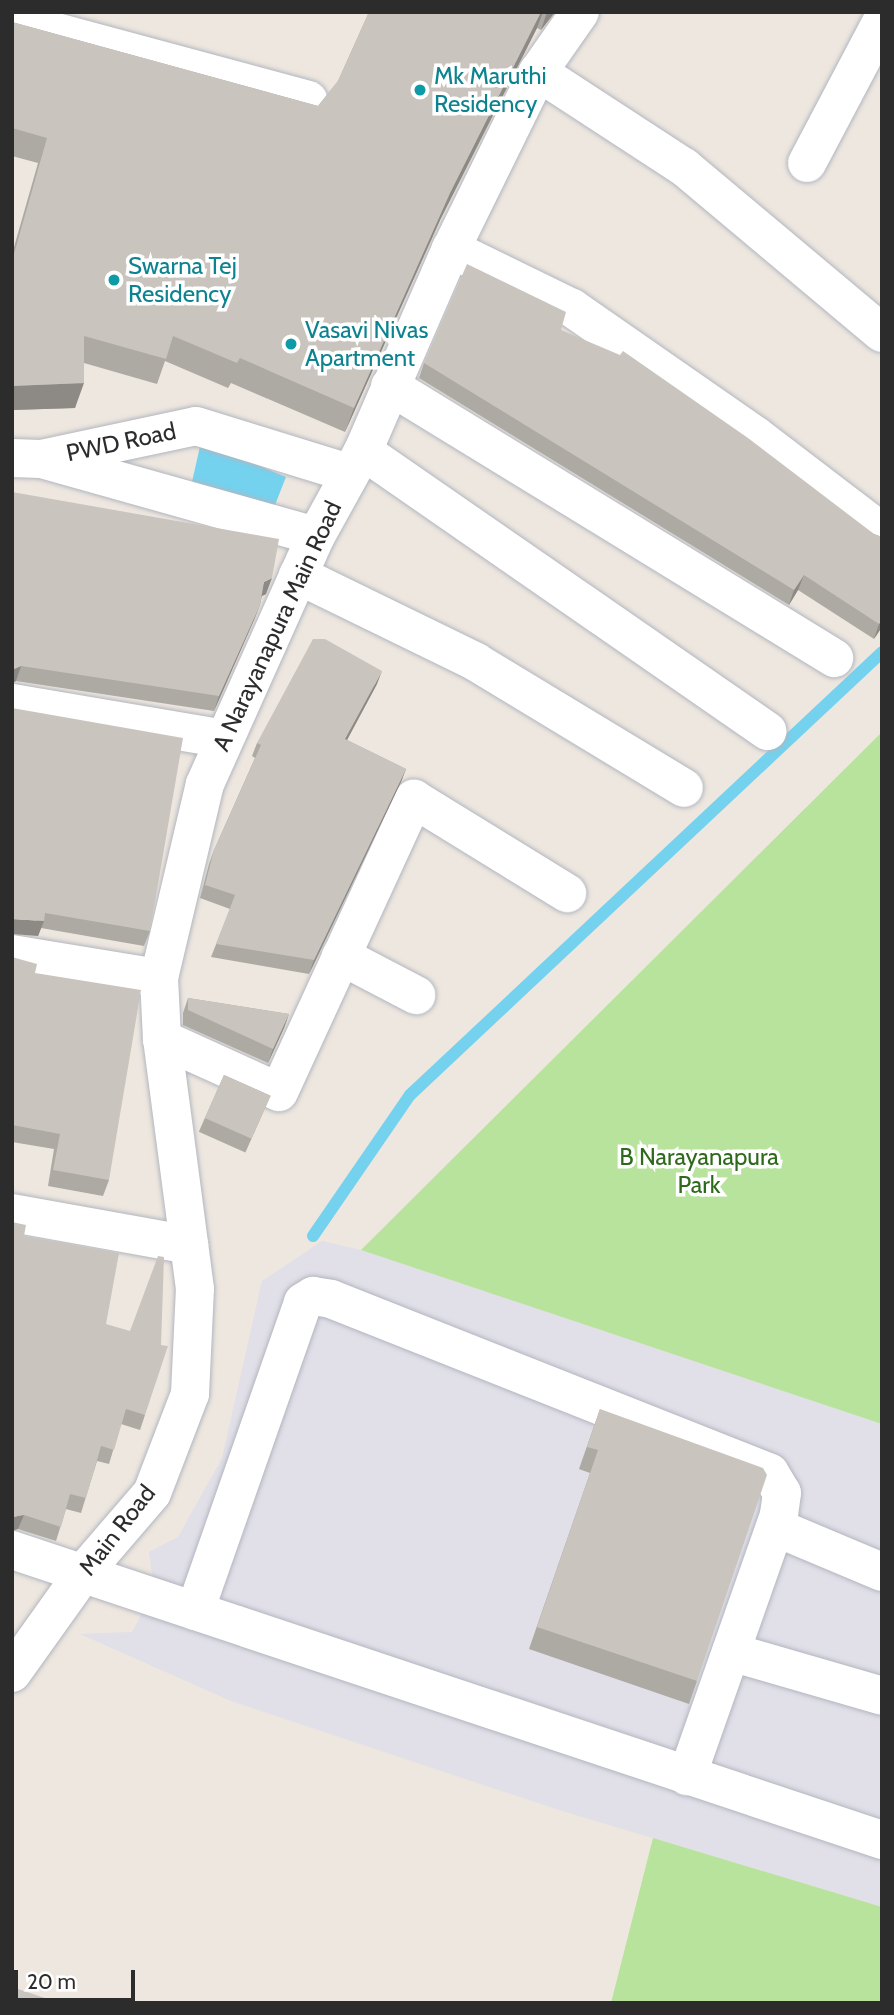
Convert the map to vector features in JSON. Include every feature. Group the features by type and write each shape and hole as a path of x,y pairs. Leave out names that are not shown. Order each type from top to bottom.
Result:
{"street":[{"name":"A Narayanapura Main Road","path":"195,1289 162,1039 159,978 205,784 298,575 356,462 451,249 538,72 580,12"},
{"path":"12,20 309,100"},
{"path":"807,163 882,21"},
{"path":"538,72 684,167 882,333"},
{"path":"451,249 572,308 755,435 882,532"},
{"path":"390,386 834,658"},
{"name":"PWD Road","path":"26,458 196,426 356,462 767,731"},
{"path":"26,458 316,536"},
{"path":"298,575 476,662 684,788"},
{"path":"12,703 224,739"},
{"path":"162,1039 279,1092 414,799 567,893"},
{"path":"12,954 159,978"},
{"path":"341,957 416,995"},
{"path":"12,1213 189,1245"},
{"name":"Main Road","path":"12,1673 84,1572 152,1493 190,1394 195,1289"},
{"path":"195,1611 303,1302 313,1296 331,1299 770,1473 782,1493 775,1527 687,1776"},
{"path":"775,1527 882,1572"},
{"path":"12,1550 882,1840"},
{"path":"731,1652 882,1696"}],"shaded area":[{"path":"322,1241 361,1250 882,1424 882,1907 559,1810 231,1701 80,1634 132,1632 154,1591 149,1552 178,1537 222,1458 262,1281"}],"green space":[{"name":"B Narayanapura Park","path":"882,732 882,1424 361,1250"},
{"path":"653,1838 882,1907 882,2003 611,2003"}],"water":[{"path":"201,442 286,477 273,510 189,495"}],"building":[{"path":"369,12 541,12 450,193 354,408 240,358 237,363 173,336 166,359 84,336 84,383 12,386 12,261 47,138 12,128 12,22 318,106 338,81"},
{"path":"467,264 566,312 561,330 620,355 623,351 748,438 874,534 882,537 882,620 879,624 804,575 794,590 424,363"},
{"path":"12,492 279,539 272,578 264,582 260,605 219,696 21,666 12,670"},
{"path":"313,639 325,639 382,671 345,739 406,769 314,960 216,944 235,895 205,885 214,850 261,745 257,743"},
{"path":"12,708 183,738 150,931 45,913 44,921 12,919"},
{"path":"12,957 37,964 35,973 141,990 109,1180 53,1170 60,1134 12,1125"},
{"path":"188,998 289,1014 273,1049 188,1010"},
{"path":"224,1075 271,1096 251,1139 205,1118"},
{"path":"12,1222 26,1225 24,1236 119,1253 106,1324 130,1331 158,1256 164,1257 161,1345 168,1346 145,1415 126,1409 114,1450 101,1446 86,1498 70,1494 61,1527 24,1515 12,1517"},
{"path":"600,1409 763,1468 767,1475 697,1681 537,1627 598,1450 587,1447"},
{"path":"12,1987 60,2003 12,2003"}],"waterway":[{"path":"313,1236 410,1095 882,652"}],"place":[{"name":"Mk Maruthi Residency","path":"420,90"},
{"name":"Swarna Tej Residency","path":"114,280"},
{"name":"Vasavi Nivas Apartment","path":"291,344"}]}
